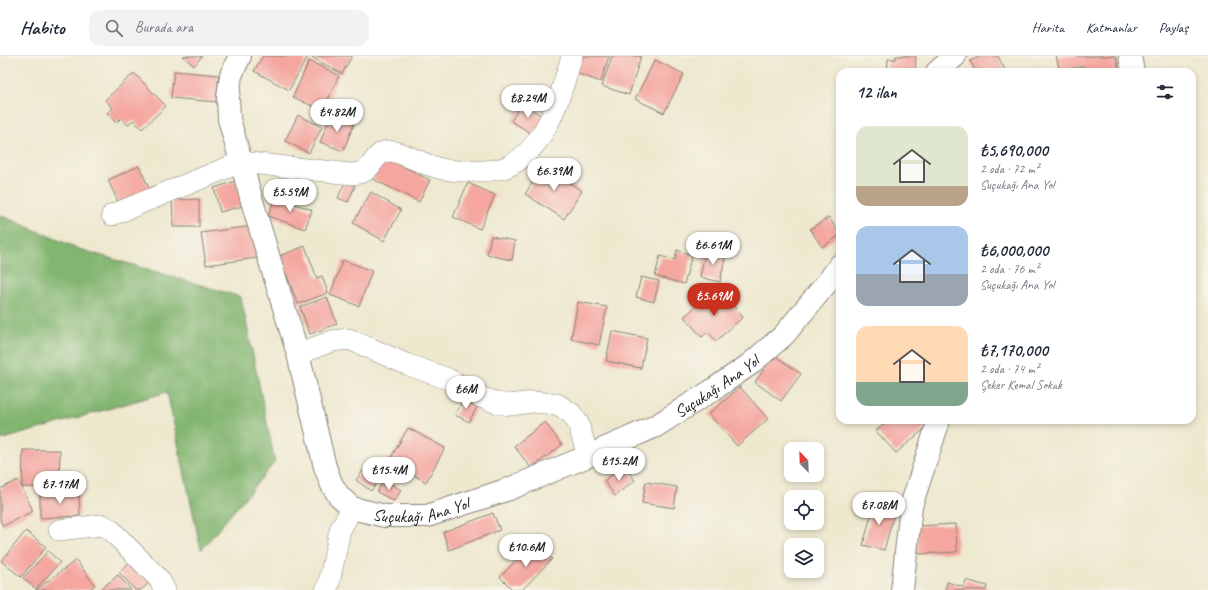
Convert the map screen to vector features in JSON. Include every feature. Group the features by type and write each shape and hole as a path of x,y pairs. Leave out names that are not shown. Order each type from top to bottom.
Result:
{"street":[{"name":"Suçukağı Ana Yol","path":"240,56 232,75 228,97 229,118 298,354 325,468 332,485 339,496 352,508 385,516 427,516 509,489 656,426 749,365 784,335 836,271"},
{"path":"112,215 241,162 351,174 364,172 370,167 376,157 387,151 441,169 461,171 496,170 510,165 528,153 541,135 554,111 572,56"},
{"path":"937,68 940,56"},
{"path":"941,68 955,56"},
{"path":"1130,56 1132,68"},
{"path":"298,354 332,341 349,339 406,364 448,379 481,397 498,403 510,405 532,402 557,404 571,414 578,423 588,456"},
{"path":"902,590 911,506 937,424"},
{"path":"326,590 329,584 340,530 352,508"},
{"path":"59,530 102,525 110,529 159,579 165,590"}],"green space":[{"path":"0,215 79,249 241,297 275,462 201,550 167,392 0,440"}],"building":[{"path":"183,56 202,56 194,66"},
{"path":"263,56 308,56 289,90 254,71"},
{"path":"310,56 352,56 342,74"},
{"path":"579,56 609,56 601,82 573,72"},
{"path":"612,56 641,56 629,95 602,86"},
{"path":"896,56 916,56 915,68 887,68 888,59 896,59"},
{"path":"981,56 998,56 1004,68 974,68 970,61"},
{"path":"1056,56 1116,56 1119,68 1083,68 1083,66 1074,68 1059,68"},
{"path":"655,60 684,74 664,113 635,99"},
{"path":"309,61 339,75 323,111 293,97"},
{"path":"174,71 219,75 216,102 171,98"},
{"path":"134,73 166,106 142,129 133,120 128,125 121,118 116,123 107,113 113,108 105,100"},
{"path":"522,103 545,118 534,135 511,121"},
{"path":"298,115 322,127 309,153 285,141"},
{"path":"331,115 354,124 343,151 320,142"},
{"path":"384,157 430,180 419,202 373,179"},
{"path":"139,166 150,190 119,204 108,180"},
{"path":"543,166 582,191 564,219 525,194"},
{"path":"236,181 243,206 220,212 214,188"},
{"path":"345,182 355,186 348,202 338,198"},
{"path":"468,183 495,195 480,229 453,217"},
{"path":"371,192 401,210 384,241 353,223"},
{"path":"275,197 312,210 305,229 268,216"},
{"path":"199,199 199,227 173,227 172,200"},
{"path":"829,217 836,228 836,238 822,247 810,229"},
{"path":"252,226 257,258 206,265 201,233"},
{"path":"491,236 515,241 512,260 487,255"},
{"path":"305,246 317,278 322,276 328,293 298,304 279,256"},
{"path":"706,249 726,254 720,282 700,277"},
{"path":"677,250 692,255 684,284 655,276 660,256 675,260"},
{"path":"343,260 372,271 359,306 330,295"},
{"path":"641,277 659,281 654,302 636,297"},
{"path":"721,292 743,317 716,341 708,332 702,337 684,317 704,299 708,303"},
{"path":"327,297 337,324 310,334 300,307"},
{"path":"578,302 607,307 599,345 571,339"},
{"path":"612,331 647,338 641,368 606,361"},
{"path":"774,355 801,374 781,401 755,382"},
{"path":"740,387 768,419 737,446 709,414"},
{"path":"464,398 478,405 469,422 455,415"},
{"path":"545,422 562,445 531,468 514,446"},
{"path":"884,424 929,425 896,453 876,431"},
{"path":"408,428 445,448 426,482 389,461"},
{"path":"23,450 60,450 59,488 22,487"},
{"path":"369,463 383,475 371,491 356,480"},
{"path":"627,470 635,480 615,496 604,481 613,474 617,478"},
{"path":"18,480 33,511 3,526 0,520 0,489"},
{"path":"384,480 401,490 394,501 377,492"},
{"path":"646,482 677,487 674,508 642,503"},
{"path":"79,493 80,516 40,518 40,494"},
{"path":"875,501 896,507 884,550 863,545"},
{"path":"493,513 500,530 449,550 443,532"},
{"path":"956,524 957,552 918,554 917,526"},
{"path":"26,531 46,547 21,577 1,561"},
{"path":"534,542 552,559 522,590 513,590 500,577"},
{"path":"48,551 60,562 36,589 23,578"},
{"path":"76,560 95,585 89,590 36,590"},
{"path":"131,561 150,582 141,590 135,590 119,572"},
{"path":"118,575 131,590 100,590"},
{"path":"966,580 987,586 986,590 945,590 947,582 964,587"}]}
